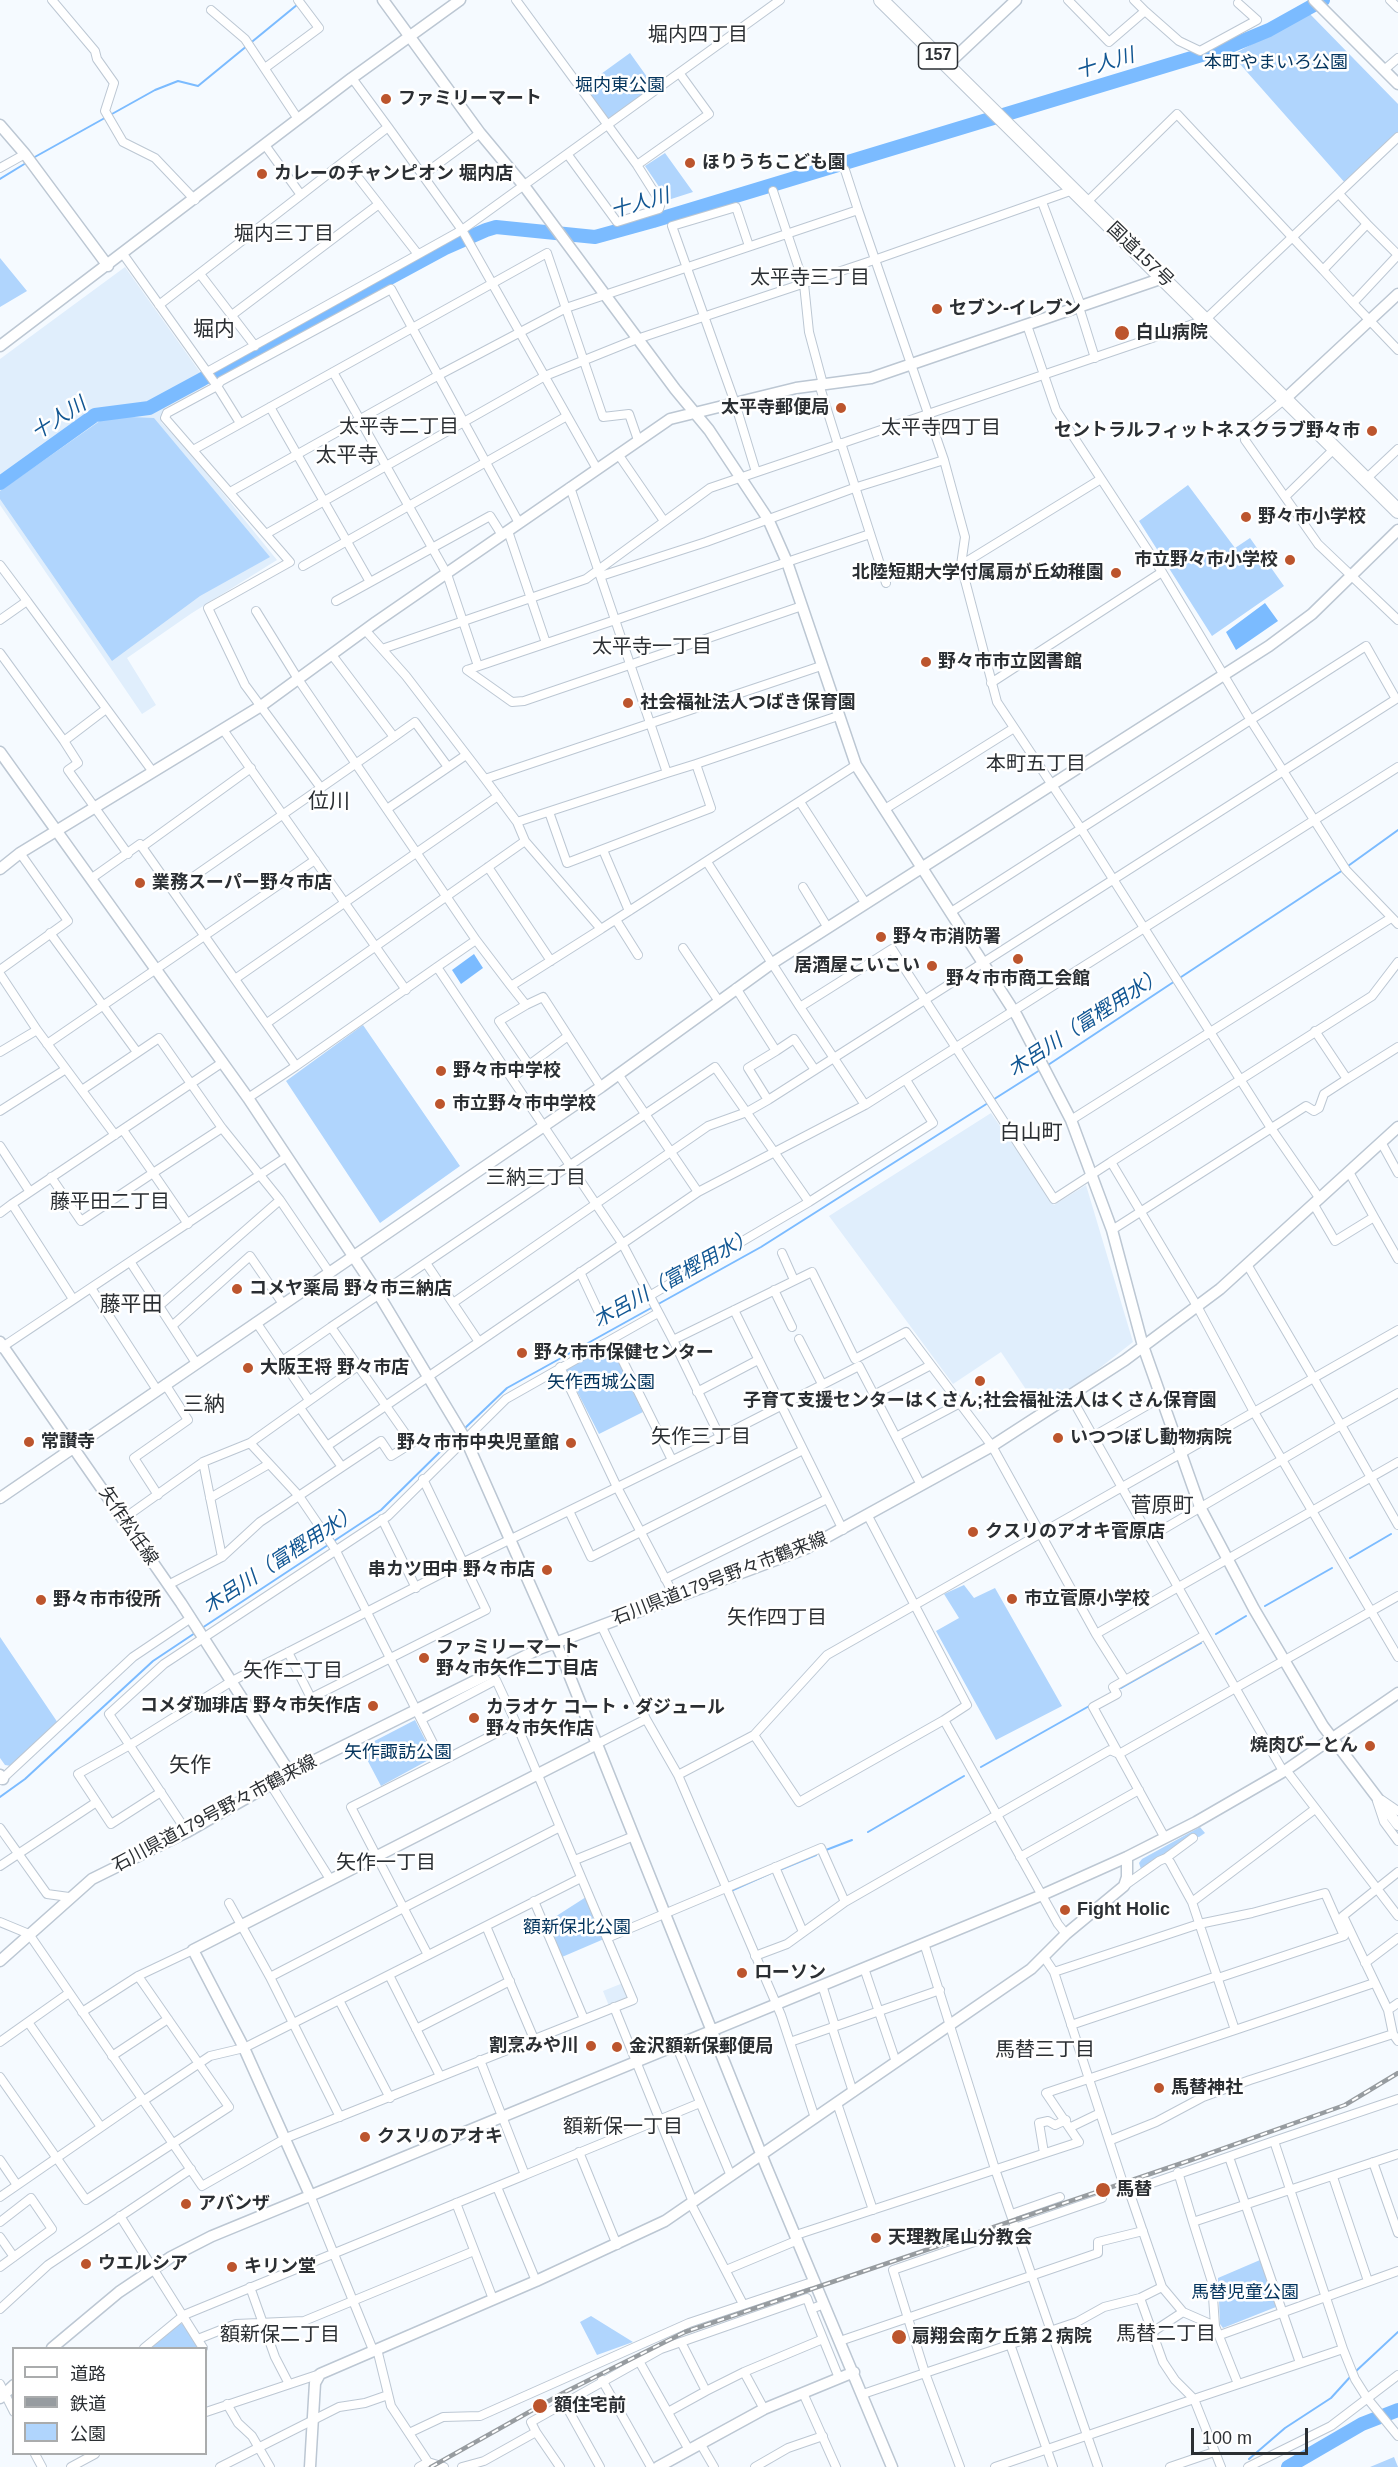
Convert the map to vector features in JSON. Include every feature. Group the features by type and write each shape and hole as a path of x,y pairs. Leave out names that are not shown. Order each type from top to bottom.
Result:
{"highway":[{"name":"国道157号","path":"881,0 1398,511"}],"street":[{"path":"52,0 95,51 97,59 114,82 107,115 123,142 155,158 195,200"},
{"path":"383,0 480,133 525,188 637,339 709,430 743,478 768,519 787,562 856,765 1014,1011 1044,1064 1071,1120 1112,1230 1143,1346 1179,1454 1200,1507 1226,1559 1284,1661 1332,1739 1398,1825"},
{"path":"0,346 195,200 352,78 460,0"},
{"path":"516,0 637,165 661,203 659,209 617,222 568,155"},
{"path":"208,373 417,253 463,232 780,0"},
{"path":"947,65 1016,0"},
{"path":"1068,0 1109,42 1145,11"},
{"path":"1134,0 1179,41 1200,51 1257,20 1238,1"},
{"path":"1314,0 1398,84"},
{"path":"1390,0 1398,8"},
{"path":"265,68 319,28 300,3"},
{"path":"211,10 245,39 298,119"},
{"path":"1384,70 1398,57"},
{"path":"637,165 709,114 680,74"},
{"path":"352,78 463,232 597,469"},
{"path":"1086,203 1177,114 1398,350"},
{"path":"0,125 27,157 108,266"},
{"path":"159,305 346,162 388,127"},
{"path":"423,175 480,133"},
{"path":"600,573 664,520 710,488 1205,320 1398,137"},
{"path":"265,146 302,195"},
{"path":"0,168 27,157"},
{"path":"346,162 417,253"},
{"path":"845,170 944,460 964,537 961,565 997,702 1053,785 1241,1079 1317,1202 1335,1241 1374,1217"},
{"path":"266,534 544,376 637,339 877,260 1073,190"},
{"path":"773,191 804,284 809,332 821,384 886,583"},
{"path":"1339,194 1398,255 1353,303"},
{"path":"1042,202 1080,307 1095,358"},
{"path":"232,315 379,204"},
{"path":"749,246 736,207 672,226 685,268 705,316 735,403 756,472"},
{"path":"230,492 439,375 566,308 858,210"},
{"path":"1323,270 1367,224"},
{"path":"193,450 547,253 603,417 629,414 638,440"},
{"path":"123,254 216,384 240,423"},
{"path":"200,274 255,346"},
{"path":"0,869 56,830 224,731 670,419 821,384 871,378 1163,278"},
{"path":"321,788 245,685 208,608 290,562 165,418 167,414 221,381 391,289 519,523"},
{"path":"1398,294 1285,399 1244,433 1245,440 1318,544 1398,620"},
{"path":"1027,325 1042,375 1056,410 1162,572 1314,821 1345,867 1398,924"},
{"path":"333,372 447,574 478,666"},
{"path":"270,407 370,582"},
{"path":"303,566 567,416"},
{"path":"1285,496 1335,448"},
{"path":"1366,478 1398,449"},
{"path":"618,454 664,520"},
{"path":"382,649 600,573 944,460"},
{"path":"961,565 1101,479"},
{"path":"570,487 667,773"},
{"path":"336,601 490,516 505,533 546,643"},
{"path":"0,1498 601,1087 718,1000 771,964 1225,675 1312,614 1398,530"},
{"path":"802,606 524,701 512,702 467,670 870,534"},
{"path":"0,565 153,772"},
{"path":"991,683 1162,572"},
{"path":"0,620 27,601"},
{"path":"256,611 298,680 477,940 526,1005"},
{"path":"366,631 498,796 517,822 525,841 601,929"},
{"path":"453,1303 708,1126 747,1112 768,1100 1397,700 1366,646 1080,827 951,912"},
{"path":"0,653 64,741 78,763 68,770 128,854"},
{"path":"332,655 394,737"},
{"path":"485,779 821,666"},
{"path":"64,741 106,709"},
{"path":"517,822 838,716"},
{"path":"173,891 415,722 448,767"},
{"path":"885,809 1014,728"},
{"path":"224,731 406,990"},
{"path":"0,752 248,1098 285,1158 379,1295 462,1434 555,1643 761,2155 892,2467"},
{"path":"387,809 466,755"},
{"path":"549,812 567,864 711,808 696,764"},
{"path":"512,986 856,765"},
{"path":"327,1446 698,1192 865,1105 1398,766"},
{"path":"142,847 251,768"},
{"path":"235,979 498,796"},
{"path":"800,802 866,904"},
{"path":"267,1023 525,841"},
{"path":"92,878 140,844 296,1066"},
{"path":"603,850 629,911"},
{"path":"0,969 68,921 20,853"},
{"path":"47,1044 315,860"},
{"path":"707,862 771,964 865,1105"},
{"path":"488,867 551,961"},
{"path":"803,887 828,928"},
{"path":"1071,1120 1391,918"},
{"path":"616,920 638,955"},
{"path":"50,933 137,1052"},
{"path":"248,1098 477,940"},
{"path":"683,948 718,1000"},
{"path":"800,1007 892,949 1054,1199 1372,996 1398,962"},
{"path":"437,967 513,1077 622,1243 720,1437"},
{"path":"0,974 37,1030 115,1135"},
{"path":"736,988 776,1051"},
{"path":"529,1065 499,1021 543,997 601,1087"},
{"path":"0,1052 37,1030"},
{"path":"1315,1031 1347,1079"},
{"path":"513,1077 568,1036"},
{"path":"82,1090 159,1038 222,1128 280,1200 329,1272"},
{"path":"768,1100 748,1068 794,1040 814,1070"},
{"path":"1112,1230 1306,1106 1314,1111 1319,1108 1324,1094 1398,1047"},
{"path":"0,1213 223,1062"},
{"path":"282,1360 645,1112 715,1067 808,1202"},
{"path":"0,1111 66,1069"},
{"path":"618,1074 698,1192"},
{"path":"1,1778 134,1657 198,1629 333,1545 382,1519 423,1479 462,1434 506,1399 612,1339 654,1303 933,1123 906,1080"},
{"name":"石川県道179号野々市鶴来線","path":"0,1961 69,1897 92,1879 187,1832 290,1773 416,1708 555,1643 805,1550 992,1446 1071,1397 1143,1346 1248,1266 1398,1126"},
{"path":"51,1177 81,1221 222,1128"},
{"path":"123,1130 188,1224"},
{"path":"1381,1142 1398,1173"},
{"path":"0,1146 30,1192"},
{"path":"1,1346 131,1263 285,1158"},
{"path":"1111,1162 1197,1305 1254,1412 1398,1657"},
{"path":"1349,1172 1398,1259"},
{"path":"159,1306 280,1200"},
{"path":"12,1204 73,1299"},
{"path":"782,1252 795,1280"},
{"path":"172,1326 250,1256 283,1304"},
{"path":"131,1263 196,1363"},
{"path":"426,1263 479,1342"},
{"path":"1248,1266 1315,1378 1398,1525"},
{"path":"580,1272 603,1321"},
{"path":"673,1340 812,1272 921,1485"},
{"path":"91,1288 161,1387 188,1420 134,1458 158,1495"},
{"path":"774,1290 792,1327"},
{"path":"734,1310 843,1530"},
{"path":"256,1322 309,1400"},
{"path":"168,1585 222,1557 260,1522 381,1441 391,1456 412,1443 331,1327"},
{"path":"678,1775 754,1735 827,1655 1398,1330"},
{"path":"160,1792 111,1824 78,1774 130,1745 232,1681 464,1562 720,1437 822,1384 906,1332 992,1446 1096,1634 1125,1680"},
{"path":"612,1339 672,1460"},
{"path":"799,1339 822,1384"},
{"name":"矢作松任線","path":"1,1346 198,1629 290,1773"},
{"path":"697,1392 758,1360"},
{"path":"874,1395 931,1365"},
{"path":"123,1519 203,1462 250,1443 358,1366"},
{"path":"560,1367 617,1487 675,1597"},
{"path":"1150,1536 1398,1393"},
{"path":"1071,1397 1204,1635 1284,1771 1398,1916"},
{"path":"1092,1437 1160,1398"},
{"path":"896,1437 960,1403"},
{"path":"300,1408 342,1467"},
{"path":"250,1443 299,1496 333,1545 442,1761"},
{"path":"569,1511 591,1557 802,1450"},
{"path":"203,1462 222,1557"},
{"path":"1096,1634 1398,1462"},
{"path":"210,1498 269,1464"},
{"path":"288,1652 311,1698 486,1610 423,1479"},
{"path":"665,1579 827,1499"},
{"path":"754,1735 798,1802 967,1705 913,1606 868,1516"},
{"path":"382,1519 416,1588"},
{"path":"1119,1754 1398,1596"},
{"path":"601,1625 646,1719 678,1775 776,2004 815,2118"},
{"path":"187,1832 109,1714 164,1664 198,1629"},
{"path":"1166,1838 1093,1707 1117,1694 1113,1687 1204,1635"},
{"path":"0,1922 29,1934 202,2186 286,2138 633,2000 539,1772 496,1680 422,1719"},
{"path":"54,2347 94,2311 153,2268 212,2236 1042,1895 1127,1857 1166,1838 1284,1771 1398,1693"},
{"path":"82,2012 138,1976 242,1926 646,1719"},
{"path":"944,1720 996,1815 1066,1934"},
{"path":"428,1955 351,1807 516,1723"},
{"path":"754,1956 787,1944 845,1902 1110,1750 1119,1754"},
{"path":"271,1785 330,1879"},
{"path":"1020,1857 1139,1790"},
{"path":"1374,1794 1398,1811"},
{"path":"1374,1794 1384,1822 1398,1841"},
{"path":"0,1866 95,1803"},
{"path":"1192,1902 1315,1809"},
{"path":"270,1977 561,1827"},
{"path":"0,1828 47,1894 69,1897"},
{"path":"575,1860 634,1836"},
{"path":"207,2412 320,2374 536,2281 665,2221 951,2024 1044,1956 1066,1934 1124,1886 1193,1838"},
{"path":"607,1938 821,1848 845,1902"},
{"path":"1124,1886 1127,1877 1127,1857"},
{"path":"1166,1858 1192,1902 1234,2030"},
{"path":"775,1867 803,1932"},
{"path":"1340,1917 1398,1872"},
{"path":"0,2197 101,2127 210,2056 244,2048 581,1878"},
{"path":"1054,1972 1199,1924 1252,1913 1325,1893 1365,1963 1388,2010 1393,2034 1398,2042"},
{"path":"534,1901 584,2019"},
{"path":"229,1903 294,2023 340,2117"},
{"path":"1071,2025 1344,1936 1340,1917"},
{"path":"486,1926 534,2039"},
{"path":"1365,1963 1398,1938"},
{"path":"924,1943 995,2169 1098,2467"},
{"path":"193,1950 244,2048 286,2138 373,2350 378,2352 391,2406 428,2462 444,2467"},
{"path":"1044,1956 1054,1972 1090,2077 1100,2114 1111,2140 1124,2183 1130,2191 1162,2287 1183,2312 1215,2326"},
{"path":"864,1968 896,2062"},
{"path":"389,1975 440,2076"},
{"path":"0,2077 86,2200 229,2107 138,1976"},
{"path":"416,2029 510,1981"},
{"path":"726,2270 797,2238 873,2210 1078,2142 1071,2127 1047,2093 1374,1983"},
{"path":"822,1985 853,2092"},
{"path":"790,2042 940,1990"},
{"path":"0,2042 69,1994"},
{"path":"339,2000 390,2098"},
{"path":"1388,2010 1398,2003"},
{"path":"614,2007 692,2203 743,2304"},
{"path":"112,2056 168,2019"},
{"path":"28,2022 101,2127"},
{"path":"1111,2140 1156,2122 1203,2097 1393,2034"},
{"path":"676,2045 730,2176"},
{"path":"480,2060 525,2175"},
{"path":"1130,2191 1178,2172 1229,2157 1398,2099"},
{"path":"146,2347 184,2315 700,2103"},
{"path":"837,2103 873,2210"},
{"path":"1071,2127 1100,2114"},
{"path":"1044,2153 1039,2123 1048,2121 1056,2125 1065,2120"},
{"path":"1274,2141 1355,2379 1367,2398 1398,2436"},
{"path":"579,2152 617,2245"},
{"path":"1193,2222 1398,2154"},
{"path":"1229,2157 1300,2363"},
{"path":"0,2160 17,2185"},
{"path":"1374,2162 1398,2233"},
{"path":"0,2310 48,2265 191,2169"},
{"path":"1178,2172 1212,2282 1215,2326 1239,2384"},
{"path":"1333,2177 1368,2281"},
{"path":"497,2187 536,2281"},
{"path":"1012,2214 1060,2197"},
{"path":"0,2222 31,2198 52,2229 0,2267"},
{"path":"960,2467 925,2373 893,2270 1102,2198"},
{"path":"456,2203 493,2299"},
{"path":"120,2216 202,2347"},
{"path":"840,2341 1098,2253 1098,2242 1143,2231"},
{"path":"0,2237 14,2257"},
{"path":"198,2339 236,2324 304,2321 474,2251"},
{"path":"1220,2335 1398,2271"},
{"path":"408,2433 443,2417 480,2416 689,2323 815,2281"},
{"path":"250,2287 275,2357 289,2384"},
{"path":"863,2394 1077,2322 1104,2307 1140,2298 1162,2287"},
{"path":"560,2467 531,2422 602,2380 681,2342 807,2298 839,2378"},
{"path":"1140,2298 1154,2331 1163,2362 1175,2380 1194,2399 1221,2467"},
{"path":"811,2309 824,2304"},
{"path":"1154,2331 1183,2312"},
{"path":"668,2412 744,2372 823,2339"},
{"path":"681,2342 706,2391"},
{"path":"1010,2344 1053,2467"},
{"path":"995,2467 1343,2349"},
{"path":"639,2361 689,2450"},
{"path":"744,2372 764,2409"},
{"path":"658,2467 764,2409 854,2372"},
{"path":"310,2467 315,2383 320,2374"},
{"path":"1248,2467 1331,2427 1398,2375"},
{"path":"602,2380 651,2467"},
{"path":"1,2392 12,2409"},
{"path":"804,2393 836,2467"},
{"path":"220,2467 339,2407 365,2403 388,2395"},
{"path":"564,2402 600,2467"},
{"path":"227,2404 270,2467"},
{"path":"462,2467 486,2464 536,2432"},
{"path":"755,2467 789,2448 823,2436"},
{"path":"700,2443 714,2467"},
{"path":"1170,2467 1214,2452"},
{"path":"71,2467 94,2455"},
{"path":"419,2467 428,2462"}],"shaded area":[{"path":"125,267 202,375 206,386 165,408 161,422 188,450 277,560 192,613 127,658 156,705 142,714 0,505 0,359"},
{"path":"991,1113 1054,1205 1086,1185 1133,1342 1083,1381 1039,1409 1001,1352 953,1384 829,1216"},
{"path":"623,1983 627,1994 626,1999 609,2006 603,1991"}],"green space":[{"name":"本町やまいろ公園","path":"1309,13 1398,104 1398,133 1346,184 1232,55"},
{"name":"堀内東公園","path":"630,53 655,88 608,122 583,87"},
{"path":"665,153 693,192 668,200 645,166"},
{"path":"0,258 27,291 0,307"},
{"path":"107,416 154,418 270,557 200,596 112,661 0,499 0,491"},
{"path":"1188,485 1235,548 1250,538 1284,586 1212,636 1139,521"},
{"path":"363,1025 460,1166 380,1223 286,1081"},
{"name":"矢作西城公園","path":"610,1344 643,1412 599,1434 565,1368"},
{"path":"964,1585 974,1598 995,1588 1062,1706 996,1740 936,1631 959,1618 944,1594"},
{"path":"0,1637 58,1723 11,1766 5,1765 0,1758"},
{"name":"矢作諏訪公園","path":"415,1720 434,1757 381,1786 361,1748"},
{"path":"1200,1827 1205,1833 1199,1837 1192,1836 1141,1869 1139,1863 1142,1859"},
{"name":"額新保北公園","path":"586,1897 604,1939 562,1957 547,1922"},
{"name":"馬替児童公園","path":"1260,2260 1276,2307 1223,2328 1220,2324 1218,2278"},
{"path":"591,2316 633,2342 597,2355 580,2322"},
{"path":"180,2323 184,2325 197,2347 152,2347"},
{"path":"1394,2457 1398,2467 1370,2467"}],"water":[{"path":"1265,603 1278,621 1236,650 1226,632"},
{"path":"474,954 483,968 461,984 452,970"}],"waterway":[{"path":"33,158 155,90 178,81 198,86 303,0"},
{"name":"十人川","path":"0,483 95,415 149,408 445,248 486,230 496,227 595,237 1228,47 1269,30 1323,0"},
{"path":"0,179 26,163"},
{"name":"木呂川（富樫用水）","path":"1348,866 1398,830"},
{"name":"木呂川（富樫用水）","path":"1048,1065 1343,870"},
{"name":"木呂川（富樫用水）","path":"464,1429 507,1388 761,1247 1040,1070"},
{"name":"木呂川（富樫用水）","path":"202,1628 381,1510 457,1435"},
{"path":"1350,1558 1391,1534"},
{"path":"1265,1606 1332,1568"},
{"path":"1216,1634 1246,1616"},
{"name":"木呂川（富樫用水）","path":"0,1797 25,1779 153,1661 195,1633"},
{"path":"1121,1688 1201,1643"},
{"path":"981,1767 1091,1705"},
{"path":"868,1832 964,1776"},
{"path":"826,1850 852,1840"},
{"path":"782,1869 816,1855"},
{"path":"733,1890 771,1873"},
{"path":"1355,2372 1398,2332"},
{"path":"1249,2459 1285,2428 1331,2398 1351,2376"},
{"path":"1288,2467 1362,2424 1398,2410"}],"railway":[{"path":"431,2467 563,2393 685,2332 1191,2160 1345,2105 1398,2073"}],"place":[{"name":"ファミリーマート","path":"386,99"},
{"name":"ほりうちこども園","path":"690,163"},
{"name":"カレーのチャンピオン 堀内店","path":"262,174"},
{"name":"セブン-イレブン","path":"937,309"},
{"name":"白山病院","path":"1122,333"},
{"name":"太平寺郵便局","path":"841,408"},
{"name":"セントラルフィットネスクラブ野々市","path":"1372,431"},
{"name":"野々市小学校","path":"1246,517"},
{"name":"市立野々市小学校","path":"1290,560"},
{"name":"北陸短期大学付属扇が丘幼稚園","path":"1116,573"},
{"name":"野々市市立図書館","path":"926,662"},
{"name":"社会福祉法人つばき保育園","path":"628,703"},
{"name":"業務スーパー野々市店","path":"140,883"},
{"name":"野々市消防署","path":"881,937"},
{"name":"野々市市商工会館","path":"1018,959"},
{"name":"居酒屋こいこい","path":"932,966"},
{"name":"野々市中学校","path":"441,1071"},
{"name":"市立野々市中学校","path":"440,1104"},
{"name":"コメヤ薬局 野々市三納店","path":"237,1289"},
{"name":"野々市市保健センター","path":"522,1353"},
{"name":"大阪王将 野々市店","path":"248,1368"},
{"name":"子育て支援センターはくさん;社会福祉法人はくさん保育園","path":"980,1381"},
{"name":"いつつぼし動物病院","path":"1058,1438"},
{"name":"常讃寺","path":"29,1442"},
{"name":"野々市市中央児童館","path":"571,1443"},
{"name":"クスリのアオキ菅原店","path":"973,1532"},
{"name":"串カツ田中 野々市店","path":"547,1570"},
{"name":"市立菅原小学校","path":"1012,1599"},
{"name":"野々市市役所","path":"41,1600"},
{"name":"ファミリーマート 野々市矢作二丁目店","path":"424,1658"},
{"name":"コメダ珈琲店 野々市矢作店","path":"373,1706"},
{"name":"カラオケ コート・ダジュール 野々市矢作店","path":"474,1718"},
{"name":"焼肉びーとん","path":"1370,1746"},
{"name":"Fight Holic","path":"1065,1910"},
{"name":"ローソン","path":"742,1973"},
{"name":"割烹みや川","path":"591,2046"},
{"name":"金沢額新保郵便局","path":"617,2047"},
{"name":"馬替神社","path":"1159,2088"},
{"name":"クスリのアオキ","path":"365,2137"},
{"name":"馬替","path":"1103,2190"},
{"name":"アバンザ","path":"186,2204"},
{"name":"天理教尾山分教会","path":"876,2238"},
{"name":"ウエルシア","path":"86,2264"},
{"name":"キリン堂","path":"232,2267"},
{"name":"扇翔会南ケ丘第２病院","path":"899,2337"},
{"name":"額住宅前","path":"540,2406"}],"district":[{"name":"堀内四丁目","path":"698,35"},
{"name":"堀内三丁目","path":"284,234"},
{"name":"太平寺三丁目","path":"810,278"},
{"name":"堀内","path":"214,330"},
{"name":"太平寺二丁目","path":"399,427"},
{"name":"太平寺四丁目","path":"941,428"},
{"name":"太平寺","path":"347,456"},
{"name":"太平寺一丁目","path":"652,647"},
{"name":"本町五丁目","path":"1036,764"},
{"name":"位川","path":"329,802"},
{"name":"白山町","path":"1031,1133"},
{"name":"三納三丁目","path":"536,1178"},
{"name":"藤平田二丁目","path":"110,1202"},
{"name":"藤平田","path":"131,1305"},
{"name":"三納","path":"204,1405"},
{"name":"矢作三丁目","path":"701,1437"},
{"name":"菅原町","path":"1162,1506"},
{"name":"矢作四丁目","path":"777,1618"},
{"name":"矢作二丁目","path":"293,1671"},
{"name":"矢作","path":"190,1766"},
{"name":"矢作一丁目","path":"386,1863"},
{"name":"馬替三丁目","path":"1045,2050"},
{"name":"額新保一丁目","path":"623,2127"},
{"name":"馬替二丁目","path":"1166,2334"},
{"name":"額新保二丁目","path":"280,2335"}]}
